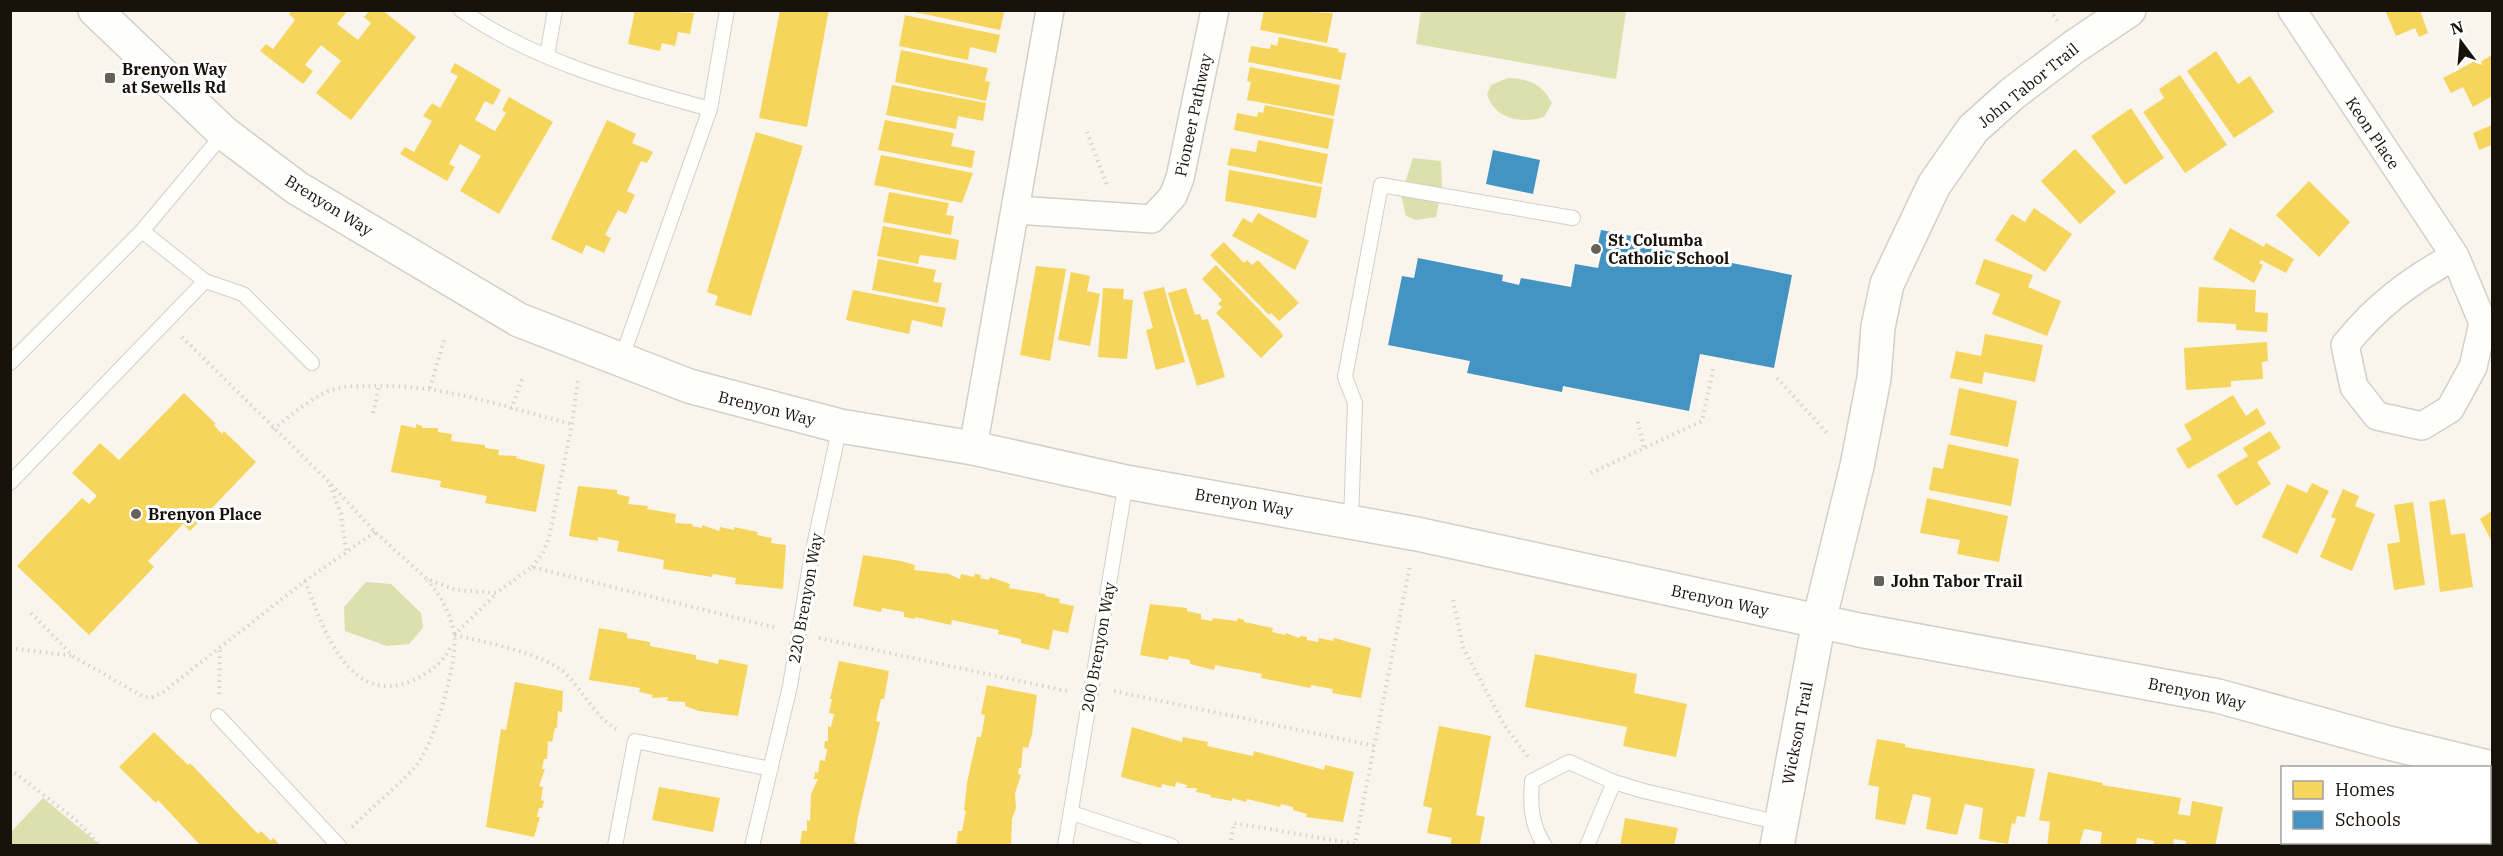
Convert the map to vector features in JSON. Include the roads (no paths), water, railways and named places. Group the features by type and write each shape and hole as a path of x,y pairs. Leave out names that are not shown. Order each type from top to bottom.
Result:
{"street":[{"name":"Brenyon Way","path":"95,10 224,133 317,200 519,320 581,347 717,395 840,426 973,448 1126,482 1351,521 1819,621 2218,696 2385,742 2485,766"},
{"path":"973,448 1017,210 1050,10"},
{"name":"Pioneer Pathway","path":"1017,210 1152,219 1173,196 1180,178 1215,10"},
{"name":"John Tabor Trail","path":"1819,621 1857,466 1874,378 1878,327 1887,284 1934,185 1973,129 1988,115 2074,47 2129,10"},
{"name":"Keon Place","path":"2292,10 2455,256 2483,323 2473,367 2450,409 2422,426 2377,416 2354,387 2345,345 2370,314 2420,275 2455,256"},
{"name":"Wickson Trail","path":"1778,840 1819,621"}],"lane":[{"path":"461,10 509,41 648,92 710,109"},
{"path":"547,56 555,10"},
{"path":"621,360 710,109 727,10"},
{"path":"10,363 142,231 224,133"},
{"path":"1351,521 1355,403 1345,377 1381,185 1574,218"},
{"path":"142,231 205,281 243,294 312,363"},
{"path":"10,483 205,281"},
{"name":"220 Brenyon Way","path":"752,846 790,686 797,633 840,426"},
{"name":"200 Brenyon Way","path":"1065,846 1126,482"},
{"path":"218,716 337,844"},
{"path":"615,846 634,741 771,770"},
{"path":"1545,846 1538,836 1530,807 1532,781 1569,762 1614,782 1778,840"},
{"path":"1587,846 1614,782"},
{"path":"1072,813 1172,846"}],"place":[{"name":"Brenyon Way at Sewells Rd","path":"110,78"},
{"name":"St. Columba Catholic School","path":"1596,249"},
{"name":"Brenyon Place","path":"136,514"},
{"name":"John Tabor Trail","path":"1879,581"}]}
